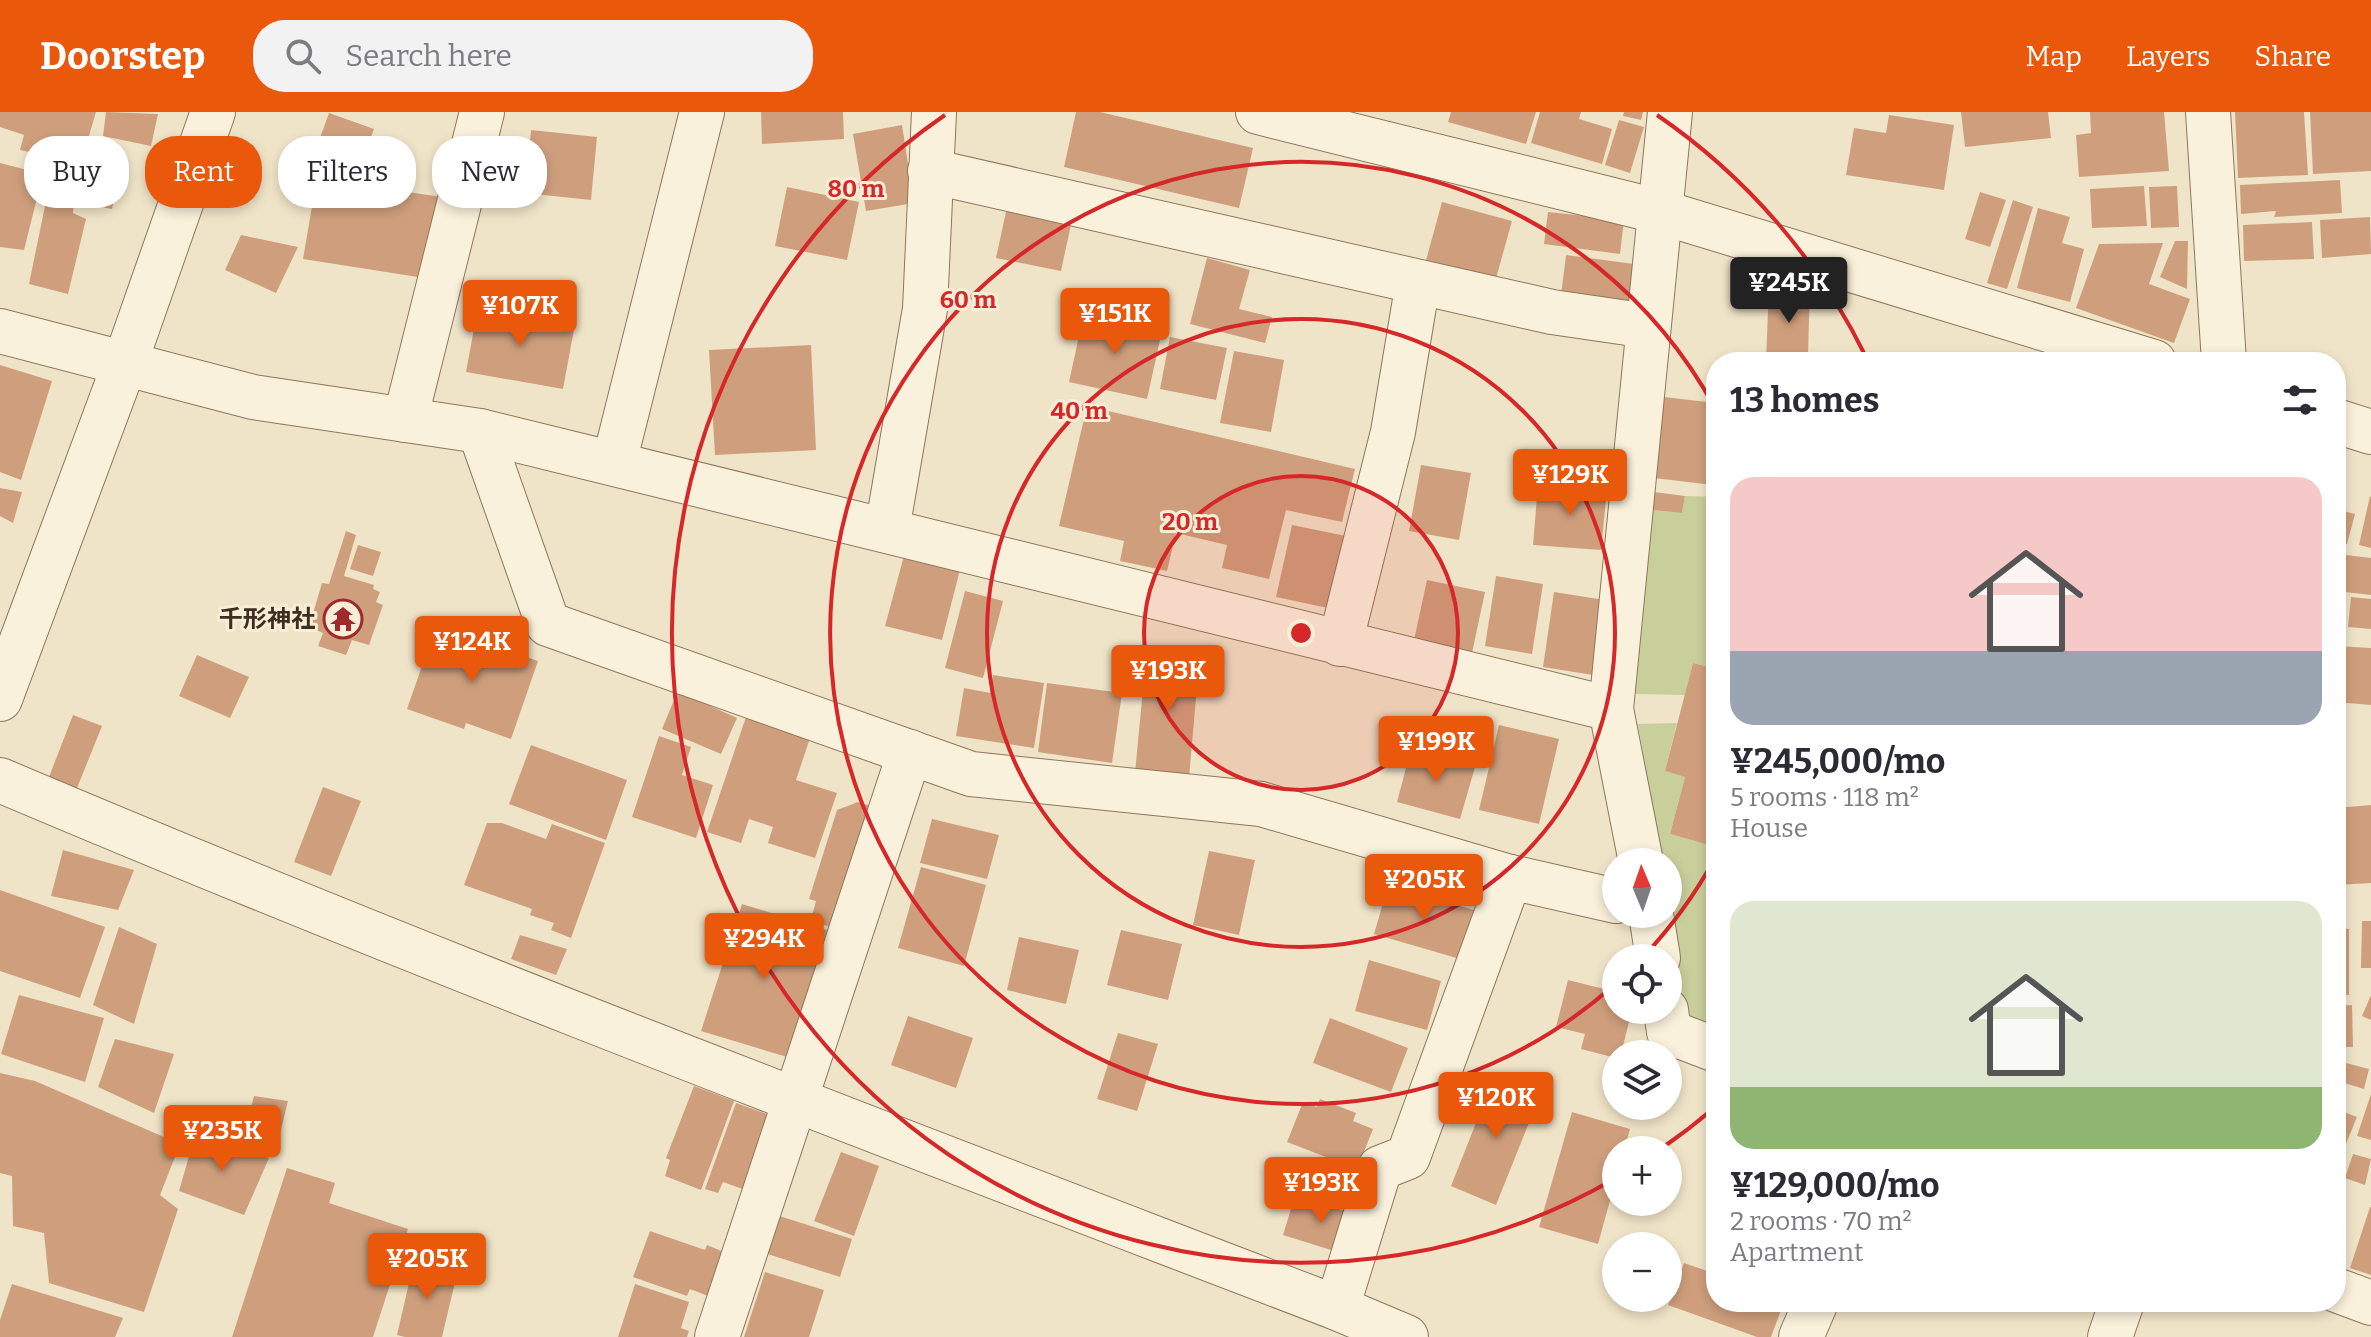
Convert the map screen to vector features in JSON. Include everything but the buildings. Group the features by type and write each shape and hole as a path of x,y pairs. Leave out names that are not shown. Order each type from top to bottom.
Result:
{"street":[{"path":"0,699 125,363 213,112"},
{"path":"405,420 482,112"},
{"path":"614,463 702,112"},
{"path":"887,530 925,309 934,112"},
{"path":"1258,112 1661,212 2121,352"},
{"path":"1638,848 1611,709 1670,112"},
{"path":"2208,112 2223,352"},
{"path":"930,171 1552,312 1648,326"},
{"path":"1340,644 1393,432 1418,282"},
{"path":"0,331 253,397 480,431 1611,709"},
{"path":"2346,424 2371,432"},
{"path":"480,431 548,624 971,774 1261,804 1510,877 1602,898"},
{"path":"717,1337 910,752"},
{"path":"0,780 258,889 1406,1337"},
{"path":"1337,1308 1380,1168 1408,1157 1510,877"},
{"path":"1668,1024 1669,1032 1706,1046"},
{"path":"2346,1294 2371,1303"},
{"path":"1801,1337 1812,1312"},
{"path":"2110,1337 2119,1312"}],"green space":[{"path":"1685,496 1706,497 1706,666 1693,663 1685,695 1634,694 1652,510 1682,513"},
{"path":"1677,723 1665,771 1685,777 1670,834 1706,844 1706,1030 1687,1022 1682,991 1682,944 1674,944 1672,928 1682,928 1682,848 1659,848 1638,724"}],"place":[{"name":"千形神社","path":"343,619"}]}
